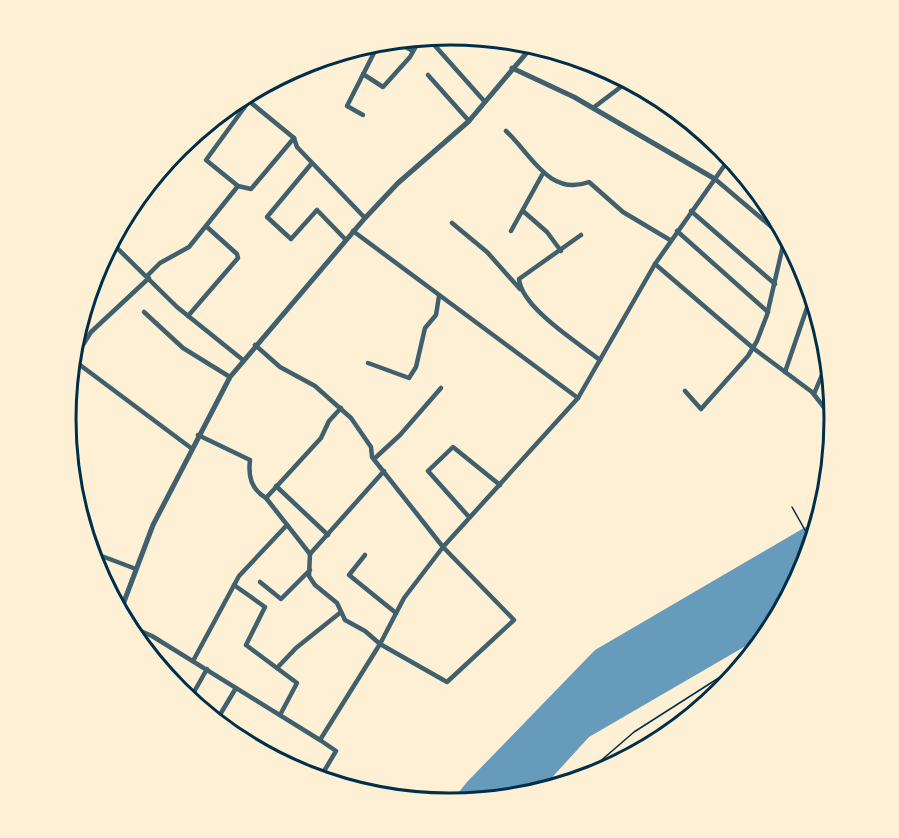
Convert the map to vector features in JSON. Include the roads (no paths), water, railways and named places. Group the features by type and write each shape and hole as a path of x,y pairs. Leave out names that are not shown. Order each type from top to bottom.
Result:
{"street":[{"path":"435,46 485,102"},
{"path":"363,74 384,87 416,47"},
{"path":"407,48 413,51"},
{"path":"363,115 347,105 374,53"},
{"path":"124,602 153,525 230,376 365,218 398,183 469,121 526,53"},
{"path":"512,68 592,108 715,179 768,224"},
{"path":"428,75 469,121"},
{"path":"592,108 621,87"},
{"path":"253,101 294,138 297,147 365,218"},
{"path":"246,105 206,160 238,186 251,189 294,138"},
{"path":"506,131 521,145 542,175 566,186 577,187 589,182 623,212 670,240"},
{"path":"312,163 267,217 291,239 318,210 346,240"},
{"path":"320,740 380,644 404,598 442,547 578,398 670,240 724,165"},
{"path":"511,231 542,175"},
{"path":"83,345 97,326 160,263 189,247 238,186"},
{"path":"522,211 547,232 561,251"},
{"path":"691,211 775,284"},
{"path":"452,223 487,252 546,317 600,360"},
{"path":"188,316 238,258 237,254 207,227"},
{"path":"354,231 578,398"},
{"path":"677,231 768,312"},
{"path":"520,289 519,279 581,235"},
{"path":"117,248 188,316 243,360"},
{"path":"686,391 701,409 753,348 768,312 782,249"},
{"path":"655,264 753,348 814,394 823,406"},
{"path":"368,363 409,378 416,367 425,328 436,315 439,296"},
{"path":"785,372 807,308"},
{"path":"144,312 183,348 230,376"},
{"path":"255,345 280,367 307,380 351,418 371,447 374,459 384,471 442,547 514,620 447,682 380,644 365,631 345,620 337,603 315,585 309,576 310,554 384,471"},
{"path":"80,365 191,448"},
{"path":"814,394 821,377"},
{"path":"374,459 400,435 441,388"},
{"path":"266,498 321,438 329,421 341,408"},
{"path":"198,435 250,460 249,477 258,494 266,498 310,554"},
{"path":"469,518 428,471 453,447 500,484"},
{"path":"276,486 328,535"},
{"path":"193,661 234,585 270,540 287,525"},
{"path":"365,555 349,575 396,613"},
{"path":"102,556 136,569"},
{"path":"260,582 280,599 309,570"},
{"path":"234,585 265,607 246,645 297,683 280,715"},
{"path":"277,668 296,648 341,612"},
{"path":"143,633 207,669 336,751 324,771"},
{"path":"194,692 207,669"},
{"path":"221,715 236,688"}],"water":[{"path":"808,525 785,584 747,645 589,737 551,779 498,790 458,793 595,650"}]}
